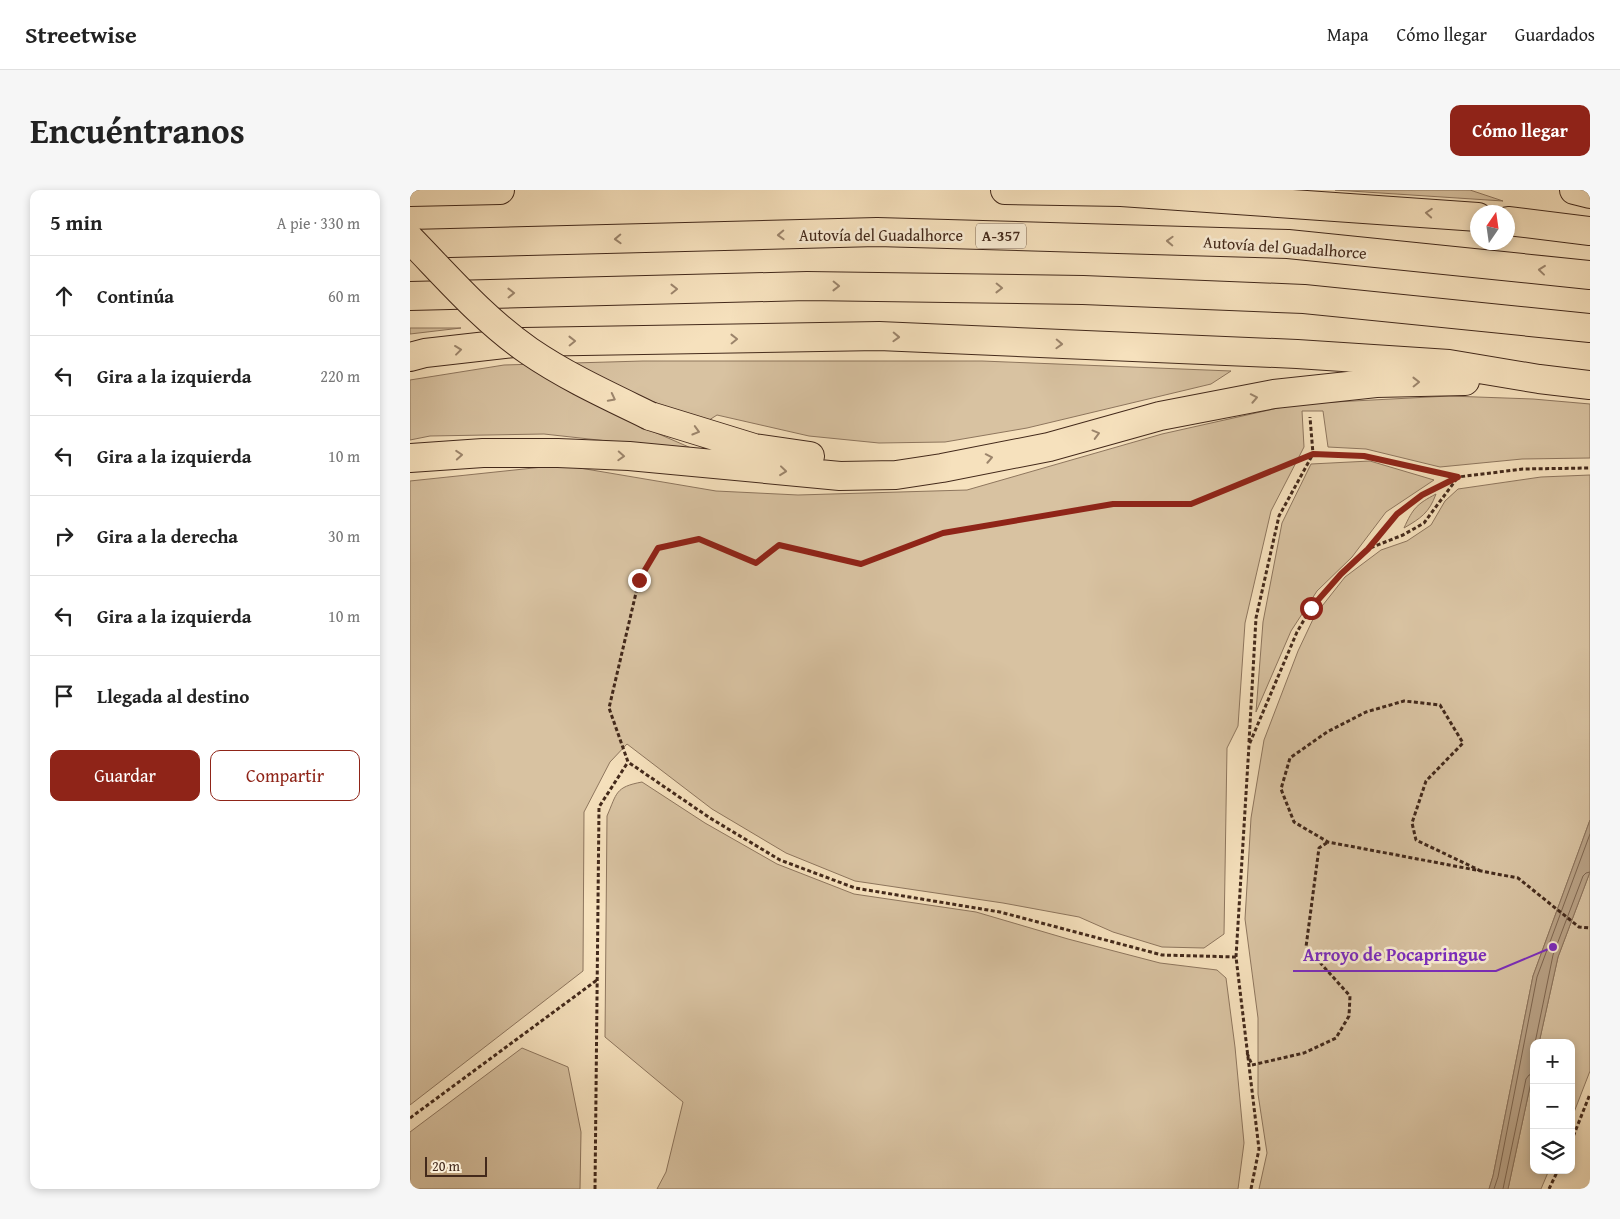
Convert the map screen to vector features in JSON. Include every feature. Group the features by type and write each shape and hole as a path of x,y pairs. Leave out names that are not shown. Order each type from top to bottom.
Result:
{"highway":[{"path":"410,192 500,190"},
{"path":"1005,190 1121,192 1470,216"},
{"path":"1574,190 1590,194"},
{"path":"1515,222 1590,231"},
{"name":"Autovía del Guadalhorce","path":"410,244 877,232 1288,244 1590,275"},
{"path":"410,239 479,310 529,350 580,382 650,416 754,448 837,461 942,468"},
{"path":"410,296 807,286 1084,290 1304,299 1590,328"},
{"path":"410,357 425,353 523,342 879,336 1288,354 1449,364 1539,380 1590,385"},
{"path":"410,458 483,453 593,454 840,476 896,475 1049,447 1160,416 1274,394 1376,383 1539,380"}],"path":[{"path":"1251,1189 1259,1149 1245,1047 1236,957 1256,618 1279,516 1313,454 1310,417"},
{"path":"1236,957 1162,956 1000,912 855,888 780,860 710,818 628,762 609,708 639,580 658,548 699,539 756,563 779,545 861,564 943,533 1113,504 1191,504 1313,454 1364,456 1458,477"},
{"path":"1249,745 1297,632 1311,608 1341,574 1368,549 1397,514 1422,495 1458,477 1523,469 1590,468"},
{"path":"1368,549 1404,535 1424,523 1458,477"},
{"path":"1481,871 1416,840 1412,823 1426,781 1464,743 1440,705 1404,701 1366,712 1327,732 1290,758 1281,788 1294,822 1328,842 1481,871 1518,878 1579,927 1590,928"},
{"path":"595,1189 599,807 628,762"},
{"path":"1245,1047 1252,1065 1304,1053 1336,1038 1349,1016 1350,996 1306,947 1318,848 1328,842"},
{"path":"410,1118 597,979"},
{"path":"1575,1132 1590,1094"},
{"path":"1549,1189 1556,1174"}],"shaded area":[{"path":"1335,190 1470,190 1503,201"},
{"path":"410,328 461,328 410,334"},
{"path":"643,361 982,361 1231,371 1211,384 1027,428 945,442 879,443 809,436 717,415 706,422 645,428 698,451 544,434 430,436 410,440 410,380 504,365"},
{"path":"1449,396 1533,399 1590,404 1590,458 1522,459 1440,467 1366,449 1328,447 1323,411 1302,411 1304,447 1271,511 1245,623 1238,726 1227,748 1224,934 1204,948 1162,947 1113,932 1079,917 1003,903 855,881 786,853 712,809 627,744 610,762 584,812 583,971 410,1105 410,481 562,465 716,491 798,495 967,490 1162,434 1296,404"},
{"path":"1370,461 1434,480 1386,512 1352,557 1317,591 1291,631 1256,712 1263,622 1282,523 1311,464"},
{"path":"1590,475 1590,820 1533,976 1489,1189 1259,1189 1267,1153 1258,1094 1258,1018 1245,919 1251,818 1264,740 1298,651 1315,615 1345,577 1381,550 1407,541 1431,525 1445,501 1458,489 1541,477"},
{"path":"1436,494 1424,514 1404,528 1416,507"},
{"path":"642,782 705,823 777,864 854,894 976,912 1160,963 1217,970 1226,978 1235,1047 1244,1143 1238,1189 657,1189 666,1172 683,1102 605,1037 607,816 618,792 627,786"},
{"path":"1590,872 1590,1071 1575,1110 1575,1039 1540,1039 1558,957"},
{"path":"522,1048 568,1067 581,1132 580,1189 410,1189 410,1132"},
{"path":"1530,1087 1530,1174 1547,1174 1541,1189 1508,1189"}],"water":[{"path":"1590,820 1590,872 1558,957 1540,1039 1530,1039 1530,1087 1508,1189 1489,1189 1493,1176 1533,976"}],"place":[{"name":"Arroyo de Pocapringue","path":"1553,947"}],"route":[{"path":"639,580 658,548 699,539 756,563 779,545 861,564 943,533 1113,504 1191,504 1313,454 1364,456 1458,477 1422,495 1397,514 1368,549 1341,574 1311,608"}]}
